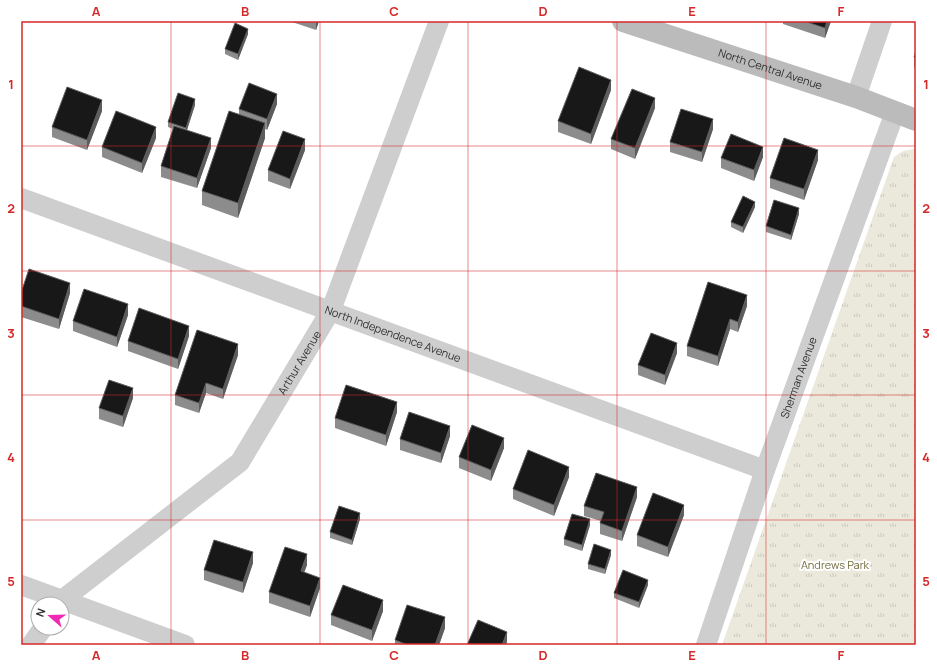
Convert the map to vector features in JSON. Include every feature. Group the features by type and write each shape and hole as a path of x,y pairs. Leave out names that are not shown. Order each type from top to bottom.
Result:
{"main road":[{"name":"North Central Avenue","path":"623,21 856,97 916,120"}],"street":[{"name":"Arthur Avenue","path":"69,596 240,462 331,310 439,21"},
{"path":"856,97 882,21"},
{"name":"Sherman Avenue","path":"706,645 765,470 895,112"},
{"name":"North Independence Avenue","path":"21,198 331,310 765,470"},
{"path":"21,586 46,596"},
{"path":"70,605 185,645"},
{"path":"31,645 37,636"}],"green space":[{"name":"Andrews Park","path":"916,150 916,645 722,645 894,157 903,151"}],"building":[{"path":"804,21 827,21 825,28"},
{"path":"235,23 248,29 238,54 225,49"},
{"path":"579,67 611,80 591,134 558,121"},
{"path":"249,83 277,94 267,119 239,109"},
{"path":"67,87 102,100 87,140 52,127"},
{"path":"632,89 655,98 635,148 611,139"},
{"path":"178,93 195,99 186,128 168,122"},
{"path":"681,109 713,119 702,152 670,142"},
{"path":"116,111 156,127 142,163 102,147"},
{"path":"229,111 265,123 238,203 202,191"},
{"path":"174,126 211,138 197,178 161,166"},
{"path":"283,131 305,139 290,179 268,170"},
{"path":"731,134 763,147 754,170 721,158"},
{"path":"784,138 818,150 804,189 770,178"},
{"path":"743,196 755,202 743,227 731,222"},
{"path":"774,200 799,208 791,235 766,226"},
{"path":"29,269 70,283 59,319 21,306 21,293"},
{"path":"708,282 747,295 738,322 730,319 718,356 687,346"},
{"path":"84,289 128,304 117,337 73,321"},
{"path":"139,308 189,326 178,359 128,341"},
{"path":"197,330 238,344 223,389 206,383 199,403 175,395"},
{"path":"651,333 677,343 665,375 638,365"},
{"path":"109,380 133,388 123,416 99,408"},
{"path":"346,385 397,402 386,435 335,418"},
{"path":"409,412 450,426 441,453 400,439"},
{"path":"472,425 504,438 491,470 459,457"},
{"path":"528,450 569,467 554,505 513,489"},
{"path":"596,473 637,487 622,531 600,523 604,512 584,506"},
{"path":"653,493 684,505 668,547 637,535"},
{"path":"339,506 360,513 352,540 330,532"},
{"path":"572,514 590,519 582,545 564,539"},
{"path":"214,540 253,552 243,582 204,570"},
{"path":"594,544 611,550 605,569 588,564"},
{"path":"285,547 307,554 301,571 320,578 310,606 269,592"},
{"path":"623,570 648,580 639,602 614,593"},
{"path":"343,585 383,600 372,630 331,615"},
{"path":"407,605 445,617 435,645 408,645 395,640"},
{"path":"478,620 507,632 502,645 467,645"}]}
